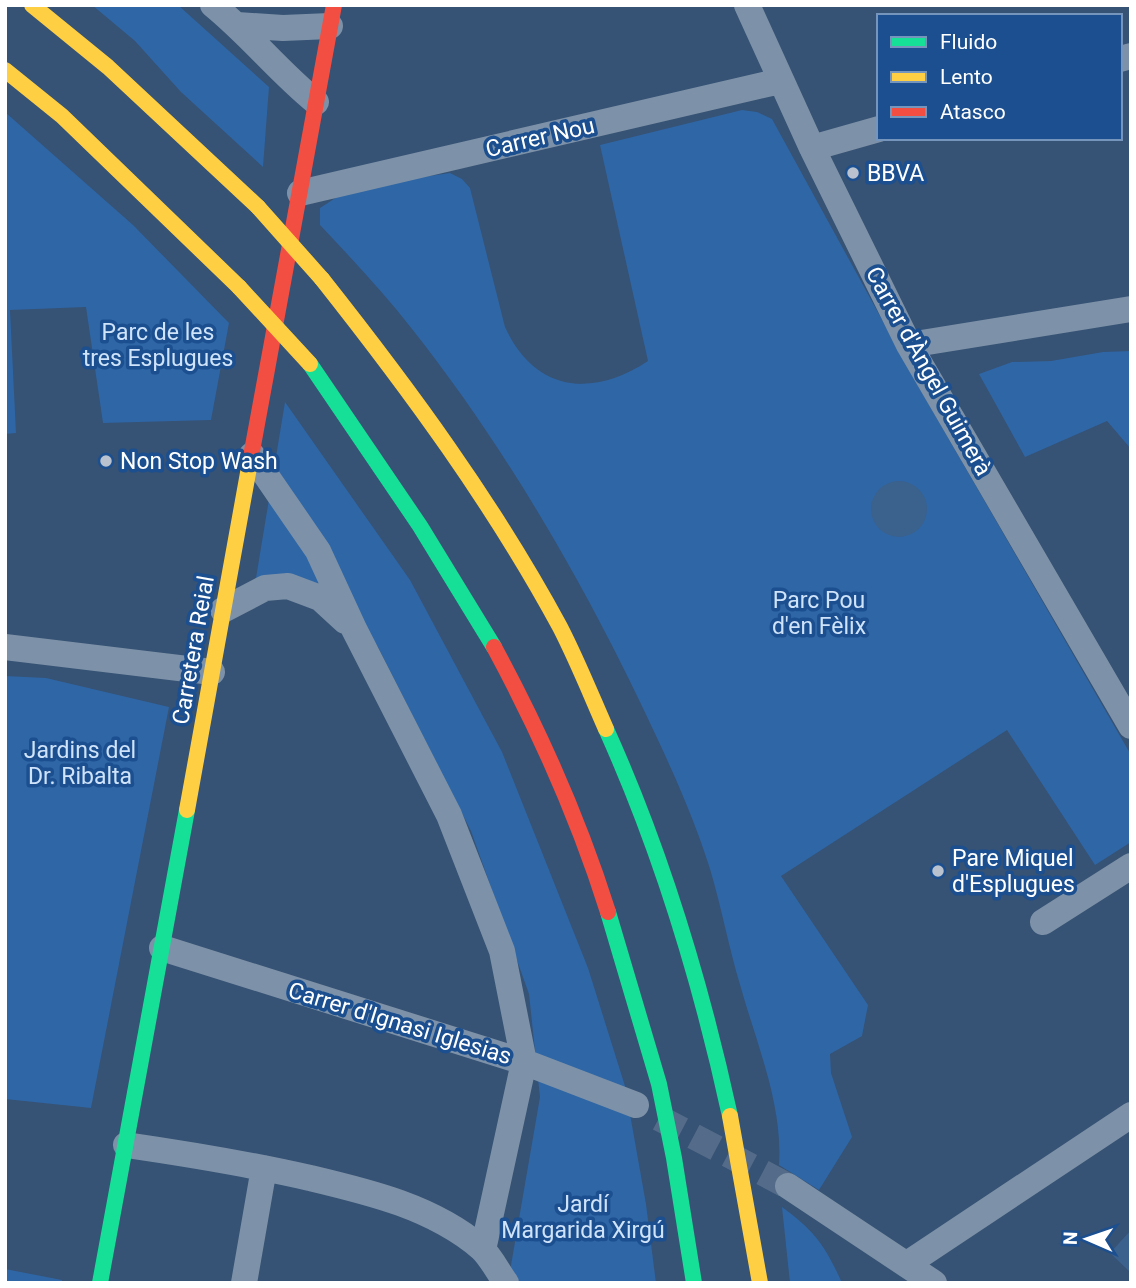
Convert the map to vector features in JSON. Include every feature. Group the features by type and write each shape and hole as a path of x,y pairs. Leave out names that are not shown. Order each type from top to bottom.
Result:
{"main road":[{"path":"32,5 108,67 258,207 322,279 418,402 484,499 556,621 617,750 659,856 686,937 723,1079 749,1207 760,1283"},
{"name":"Carretera Reial","path":"100,1283 332,16"},
{"path":"5,70 62,116 239,287 310,364 422,528 482,626 517,694 586,850 618,943 659,1086 675,1162 694,1283"}],"street":[{"path":"213,5 237,25 280,71 316,102"},
{"name":"Carrer d'Àngel Guimerà","path":"747,5 812,148 909,345 1131,726"},
{"path":"237,25 283,28 332,16"},
{"name":"Carrer Nou","path":"299,192 780,80"},
{"path":"812,148 877,130"},
{"path":"909,345 1131,309"},
{"path":"252,455 318,551 354,629 449,815 502,951 524,1062 483,1250"},
{"path":"223,610 265,588 288,586 320,598 354,629"},
{"path":"5,647 212,671"},
{"path":"1043,922 1131,866"},
{"name":"Carrer d'Ignasi Iglesias","path":"162,948 524,1062 636,1105"},
{"path":"907,1264 1131,1115"},
{"path":"126,1145 264,1168 375,1194 441,1221 483,1250 506,1283"},
{"path":"244,1283 264,1168"},
{"path":"788,1186 934,1283"}],"green space":[{"path":"92,5 178,5 269,87 263,167 181,92 135,41"},
{"name":"Parc Pou d'en Fèlix","path":"742,110 757,112 772,119 920,389 1131,755 1131,842 1095,865 1007,730 781,876 868,1005 862,1036 830,1054 831,1073 852,1137 819,1190 779,1165 773,1098 710,869 678,784 591,605 507,462 445,372 368,276 320,225 320,208 337,197 382,183 450,173 462,179 470,188 505,327 517,349 532,365 549,376 586,384 606,380 627,373 648,361 600,145"},
{"name":"Parc de les tres Esplugues","path":"5,112 133,225 229,323 211,420 103,423 86,307 10,310 16,433 5,434"},
{"path":"1131,351 1131,449 1107,421 1025,457 979,374 1012,362 1051,361 1103,352"},
{"name":"Jardí Margarida Xirgú","path":"285,402 410,580 502,752 588,968 625,1086 646,1204 656,1283 519,1283 510,1271 540,1097 529,994 471,831 378,647 360,621 256,578"},
{"name":"Jardins del Dr. Ribalta","path":"5,676 46,678 169,707 91,1108 5,1099"},
{"path":"782,1207 818,1240 842,1283 790,1283"},
{"path":"5,1269 62,1280 62,1283 5,1283"}],"shaded area":[{"path":"893,481 905,481 915,485 923,493 927,509 923,525 915,533 905,537 893,537 883,533 875,525 871,515 871,503 875,493 883,485"},
{"path":"1131,1230 1131,1273 1110,1253"}],"tunnel":[{"path":"659,1118 788,1186"}],"traffic: fast":[{"path":"310,364 420,526 494,647"},
{"path":"606,729 645,823 678,919 719,1066 730,1116"},
{"path":"100,1283 187,810"},
{"path":"608,912 659,1084 694,1283"}],"traffic: slow":[{"path":"32,5 108,67 258,207"},
{"path":"5,70 62,116 239,287"},
{"path":"258,207 322,279"},
{"path":"322,279 418,405 507,536 560,627 606,729"},
{"path":"239,287 310,364"},
{"path":"187,810 250,462"},
{"path":"730,1116 760,1283"}],"traffic: jam":[{"path":"250,462 334,5"},
{"path":"494,647 557,777 608,912"}],"place":[{"name":"BBVA","path":"853,173"},
{"name":"Non Stop Wash","path":"106,461"},
{"name":"Pare Miquel d'Esplugues","path":"938,871"}]}
